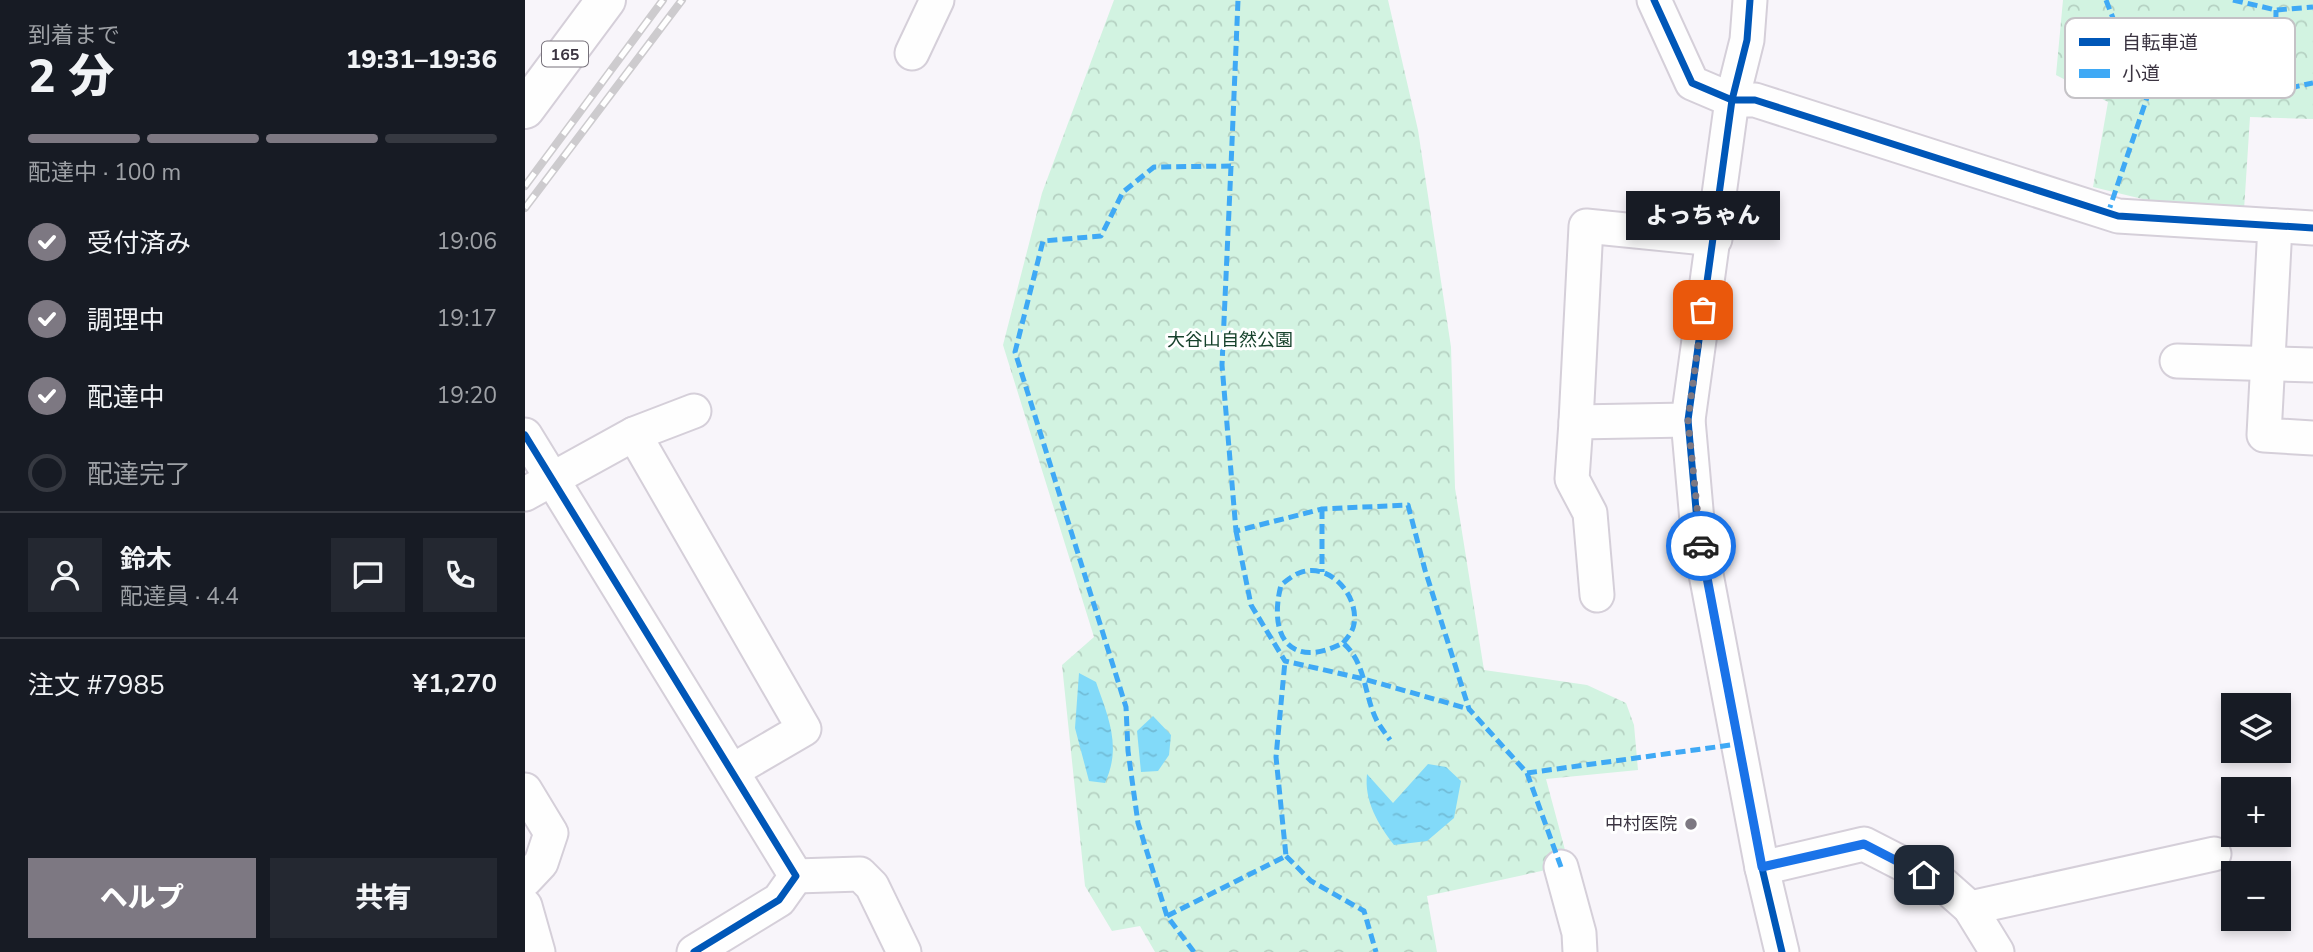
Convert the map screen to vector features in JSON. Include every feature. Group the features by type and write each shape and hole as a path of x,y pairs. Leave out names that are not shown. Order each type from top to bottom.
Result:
{"highway":[{"name":"165","path":"525,109 606,0"}],"street":[{"path":"912,53 937,0"},
{"path":"1654,0 1692,82 1733,100 1755,100 2118,216 2313,228"},
{"path":"1750,0 1747,40 1733,100 1688,420 1698,532 1762,867 1781,952"},
{"path":"1597,595 1590,513 1573,479 1586,226 1715,239"},
{"path":"2275,226 2270,363 2264,435 2313,438"},
{"path":"2177,361 2313,365"},
{"path":"539,486 634,434 694,411"},
{"path":"1576,422 1688,420"},
{"path":"634,434 804,729 732,771"},
{"path":"525,435 539,486 732,771 796,876"},
{"path":"525,790 551,833 541,863 525,880"},
{"path":"1762,867 1864,844 1944,885 1970,908 1997,952"},
{"path":"1970,908 2214,854"},
{"path":"1560,867 1579,933 1580,952"},
{"path":"796,876 860,874 873,886 904,952"},
{"path":"694,952 779,900 796,876"},
{"path":"525,906 538,952"}],"green space":[{"name":"大谷山自然公園","path":"1114,0 1388,0 1418,130 1451,347 1455,488 1484,670 1587,685 1626,703 1634,725 1638,770 1546,779 1569,865 1427,896 1437,952 1155,952 1140,926 1112,931 1085,886 1062,665 1094,637 1003,345 1042,193"},
{"path":"2063,0 2313,0 2313,119 2250,117 2244,210 2159,203 2093,187 2108,102 2100,98 2295,98 2295,18 2065,18 2065,80 2056,75"}],"water":[{"path":"1079,673 1096,682 1109,720 1113,744 1105,783 1089,781 1075,728"},
{"path":"1153,716 1171,735 1169,755 1158,771 1141,772 1137,731"},
{"path":"1428,764 1446,767 1461,781 1454,818 1427,841 1394,845 1373,812 1368,794 1367,774 1393,803"}],"railway":[{"path":"525,186 663,0"},
{"path":"525,208 682,0"}],"marked path":[{"path":"1194,952 1167,916 1138,823 1128,751 1126,707 1015,352 1043,241 1101,236 1123,192 1154,167 1231,166 1238,0"},
{"path":"2106,0 2113,18"},
{"path":"2233,0 2276,10 2313,7"},
{"path":"2276,10 2276,18"},
{"path":"2295,87 2313,83"},
{"path":"2108,213 2147,98"},
{"path":"1231,166 1222,365 1236,531 1322,509 1408,505 1425,570 1469,709 1527,773 1738,744"},
{"path":"1322,509 1322,572"},
{"path":"1236,531 1251,605 1285,661 1364,679 1469,709"},
{"path":"1343,643 1353,629 1354,613 1352,602 1340,583 1331,576 1310,571 1297,574 1281,585 1278,619 1281,633 1287,643 1297,650 1309,652 1325,650 1343,643 1356,660 1373,711 1390,740"},
{"path":"1167,916 1286,856 1276,757 1285,661"},
{"path":"1527,773 1561,867"},
{"path":"1286,856 1311,881 1364,911 1376,952"}],"cycle path":[{"path":"1654,0 1692,83 1732,100 1755,100 2118,216 2313,228"},
{"path":"1750,0 1747,40 1732,100 1688,420 1698,532 1762,868 1782,952"},
{"path":"525,435 796,876 779,900 694,952"}],"way so far":[{"path":"1701,546 1688,420 1703,310"}],"place":[{"name":"よっちゃん","path":"1703,310"},
{"name":"中村医院","path":"1691,824"}],"route":[{"path":"1701,546 1762,867 1864,844 1924,875"}]}
